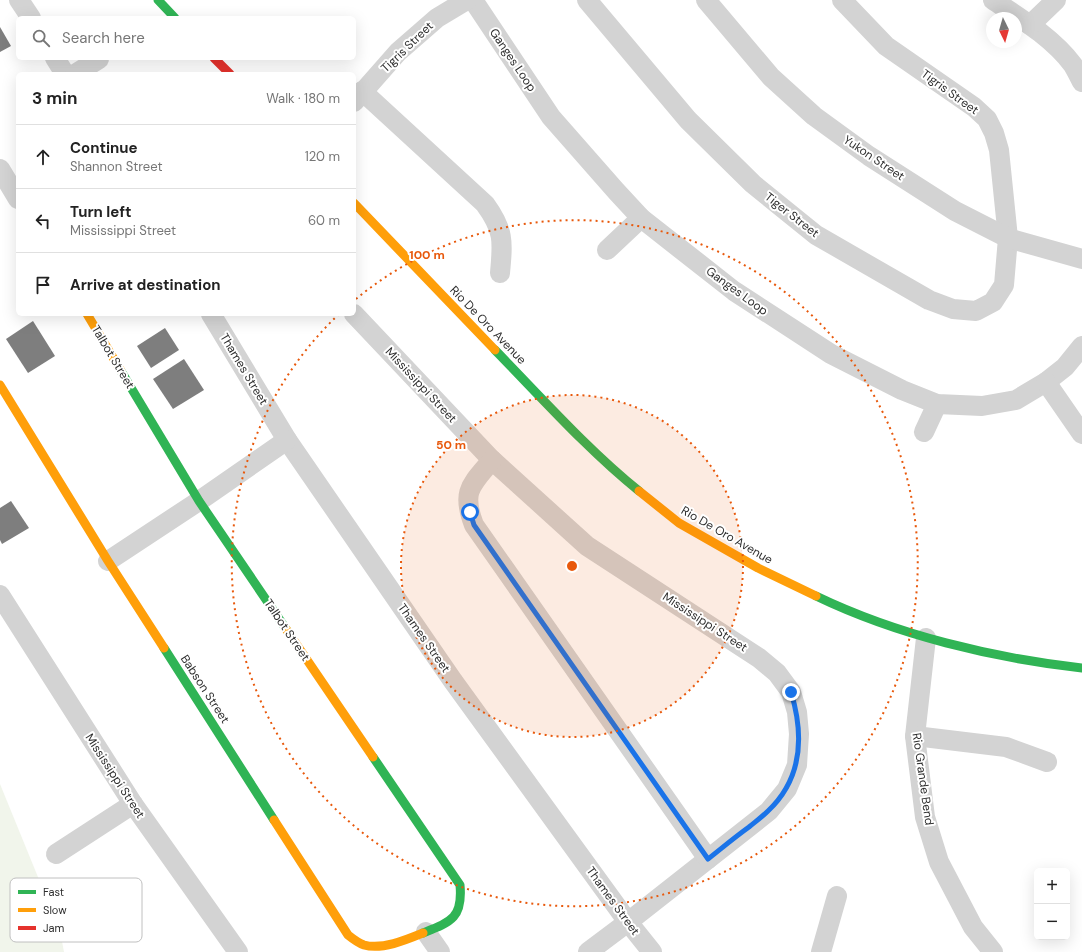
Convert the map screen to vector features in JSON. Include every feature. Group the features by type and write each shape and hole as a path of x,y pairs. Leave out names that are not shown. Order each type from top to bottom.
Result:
{"street":[{"path":"19,0 30,16"},
{"path":"158,0 173,16"},
{"name":"Tigris Street","path":"358,97 398,52 409,42 437,18 467,0"},
{"name":"Ganges Loop","path":"473,0 551,117 640,218 734,291 831,354 902,390 937,404 982,406 1016,400 1046,382 1066,367 1082,346"},
{"name":"Tiger Street","path":"588,0 688,120 753,184 816,235 929,300 953,309 976,311 993,302 1004,285 1008,238"},
{"name":"Yukon Street","path":"706,0 771,77 814,116 870,156 955,211 1008,238 1082,259"},
{"name":"Tigris Street","path":"842,0 886,46 974,107 987,119 994,133 999,150 1008,238"},
{"path":"993,0 1030,25 1059,50 1073,66 1082,82"},
{"path":"1030,25 1056,0"},
{"path":"56,60 64,72"},
{"path":"78,72 97,60"},
{"path":"216,60 228,72"},
{"path":"358,97 485,204 496,218 502,234 500,272"},
{"path":"0,170 16,197"},
{"name":"Rio De Oro Avenue","path":"356,205 551,408 622,477 679,523 758,568 841,608 926,638 1038,663 1082,668"},
{"path":"607,250 640,218"},
{"name":"Talbot Street","path":"88,316 199,501 460,885 462,902 456,915 426,932"},
{"name":"Thames Street","path":"212,316 287,440 453,681 628,922 652,952"},
{"name":"Mississippi Street","path":"356,316 492,460 587,546 759,658 777,673 791,692 797,712 799,734 796,765 787,789 769,811 588,952"},
{"path":"1046,382 1082,434"},
{"name":"Babson Street","path":"0,385 108,560 348,935 359,944 373,946 387,944 426,932"},
{"path":"924,432 937,404"},
{"path":"108,560 199,501 287,440"},
{"path":"492,460 471,486 468,500 474,525 708,859"},
{"name":"Mississippi Street","path":"0,596 132,804 238,952"},
{"name":"Rio Grande Bend","path":"926,638 915,736 926,817 939,862 973,927 993,952"},
{"path":"915,736 1006,747 1047,762"},
{"path":"56,854 132,804"},
{"path":"821,952 836,896"},
{"path":"426,932 440,952"}],"shaded area":[{"path":"0,784 38,878 10,878 10,942 62,942 64,952 0,952"}],"building":[{"path":"0,27 11,46 0,52"},
{"path":"33,321 55,356 28,373 6,339"},
{"path":"165,328 179,350 151,368 137,346"},
{"path":"184,359 204,390 173,409 153,379"},
{"path":"11,501 29,528 2,544 0,540 0,508"}],"traffic: fast":[{"path":"158,0 173,16"},
{"path":"495,350 583,441 639,491"},
{"path":"121,371 199,501 286,629"},
{"path":"816,596 879,622 946,643 1014,658 1082,668"},
{"path":"164,648 274,820"},
{"path":"373,757 460,885 460,896 457,912 448,922 423,933"}],"traffic: slow":[{"path":"356,205 495,350"},
{"path":"88,316 121,371"},
{"path":"0,385 108,561 164,648"},
{"path":"639,491 679,523 758,568 816,596"},
{"path":"286,629 373,757"},
{"path":"274,820 348,935 364,945 378,946 394,944 423,933"}],"traffic: jam":[{"path":"216,60 228,72"}],"route":[{"path":"470,512 474,525 708,859 769,811 787,789 796,765 799,734 797,712 791,692"}]}
